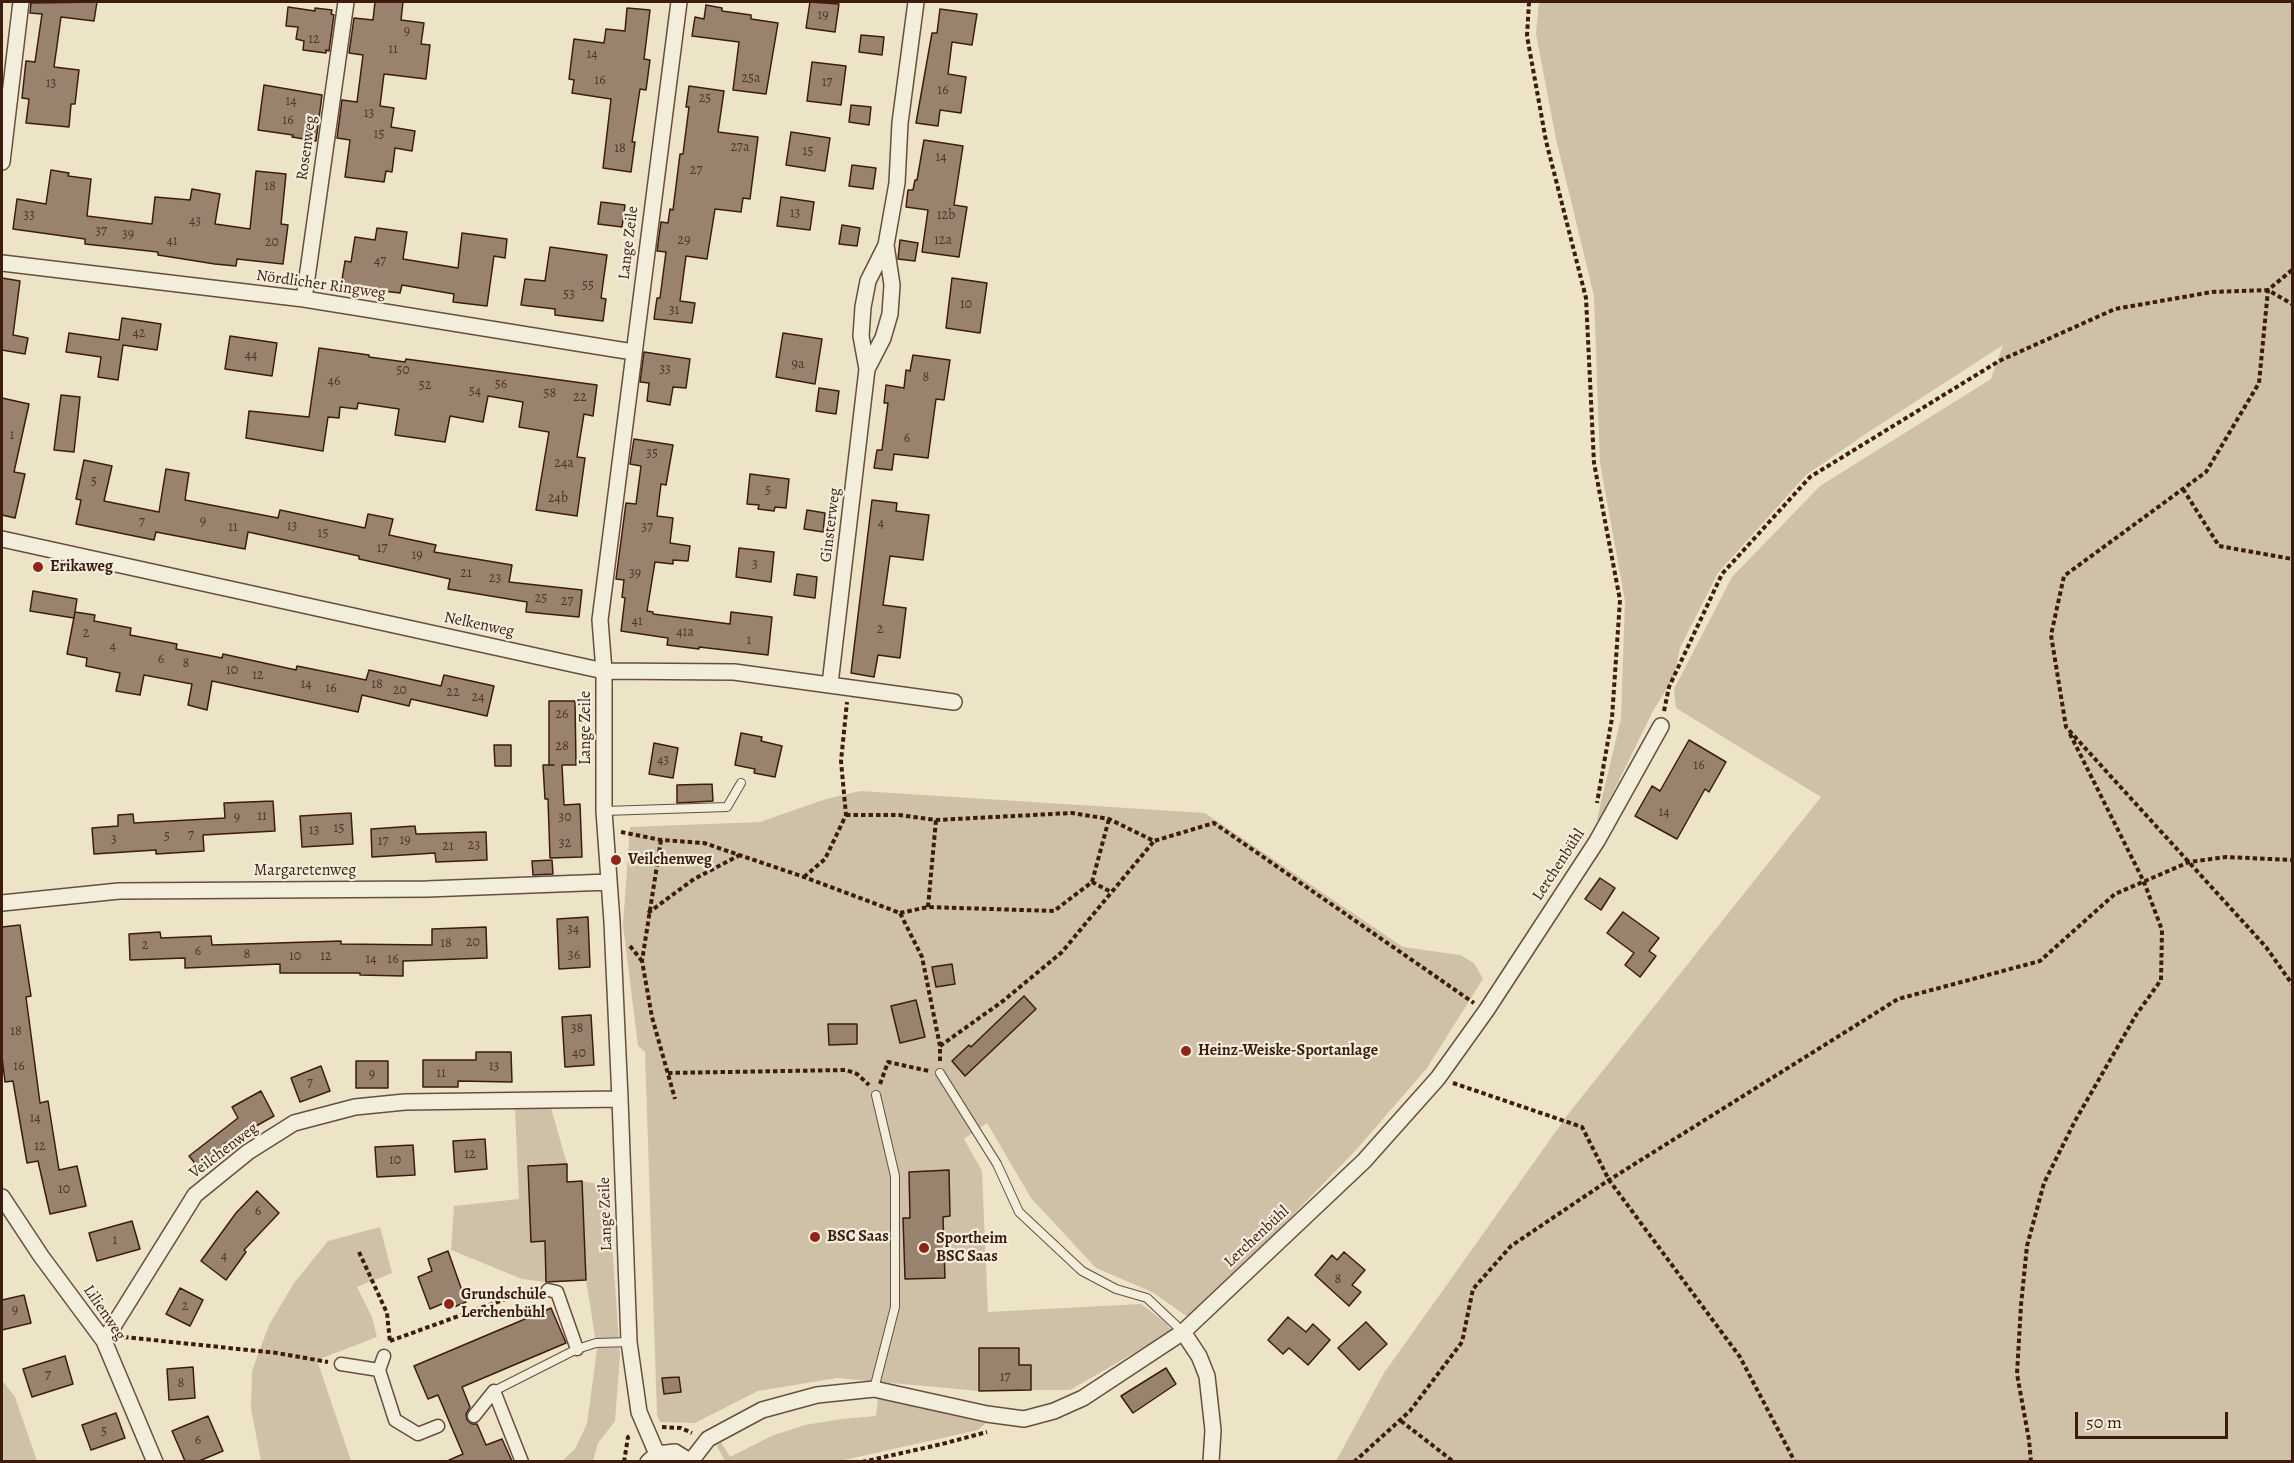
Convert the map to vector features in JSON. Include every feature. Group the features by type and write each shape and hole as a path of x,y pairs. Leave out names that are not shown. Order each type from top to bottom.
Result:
{"street":[{"path":"2,162 21,2"},
{"name":"Rosenweg","path":"304,299 346,2"},
{"name":"Lange Zeile","path":"652,1458 639,1412 629,1342 620,1099 604,811 604,671 600,620 679,2"},
{"name":"Ginsterweg","path":"830,684 867,369 861,336 863,307 868,281 886,245 897,183 900,123 916,2"},
{"name":"Ginsterweg","path":"867,369 883,338 890,314 892,285 886,245"},
{"name":"Nördlicher Ringweg","path":"2,262 304,299 633,352"},
{"name":"Nelkenweg","path":"2,539 604,671 734,672 954,702"},
{"name":"Lerchenbühl","path":"652,1458 675,1452 691,1461 708,1439 762,1410 817,1395 874,1389 987,1414 1024,1419 1083,1398 1184,1332 1364,1161 1438,1078 1486,1011 1597,841 1661,726"},
{"name":"Margaretenweg","path":"2,903 119,891 427,889 609,882"},
{"name":"Veilchenweg","path":"104,1341 195,1195 248,1152 294,1123 355,1107 405,1102 620,1099"},
{"name":"Lilienweg","path":"2,1197 41,1256 104,1341 155,1461"},
{"path":"548,1290 557,1292 577,1349"},
{"path":"1184,1332 1199,1356 1207,1376 1213,1430 1211,1461"},
{"path":"384,1356 379,1370 395,1420 418,1434 438,1426"},
{"path":"341,1364 379,1370"},
{"path":"474,1416 494,1391 522,1461"}],"lane":[{"path":"604,811 727,807 741,783"},
{"path":"940,1073 997,1164 1019,1212 1082,1271 1116,1289 1147,1298 1184,1332"},
{"path":"874,1389 895,1307 895,1176 876,1095"},
{"path":"494,1391 577,1349 596,1343 629,1342"}],"path":[{"path":"1529,2 1527,36 1546,141 1586,298 1594,463 1620,600 1612,718 1597,806"},
{"path":"2031,1461 2017,1374 2027,1246 2044,1183 2075,1121 2136,1015 2161,980 2162,930 2144,882 2067,727 2051,635 2064,576 2206,472 2259,383 2268,290 2292,270"},
{"path":"1661,726 1669,687 1722,574 1810,477 1999,361 2115,309 2212,292 2268,290 2292,304"},
{"path":"2183,489 2219,546 2292,559"},
{"path":"804,877 825,859 846,814 841,761 849,687"},
{"path":"2067,727 2266,948 2292,984"},
{"path":"846,814 899,815 936,820 1072,813 1108,819 1154,841"},
{"path":"606,829 661,840 704,843 900,913 928,907 1054,912 1092,882 1108,819"},
{"path":"928,907 936,820"},
{"path":"940,1046 1003,1001 1062,952 1154,841 1214,823 1486,1011"},
{"path":"661,840 642,961 652,1017 675,1099"},
{"path":"648,913 694,879 740,855"},
{"path":"1354,1461 1401,1420 1462,1342 1473,1289 1511,1246 1609,1180 1898,999 2040,961 2115,894 2189,862 2226,857 2292,860"},
{"path":"1092,882 1111,892"},
{"path":"668,1073 846,1070 857,1074 876,1095 888,1062 940,1073 940,1046 922,957 900,913"},
{"path":"1438,1078 1582,1127 1609,1180 1740,1357 1795,1461"},
{"path":"359,1252 387,1313 390,1341 384,1356"},
{"path":"390,1341 536,1288 548,1290"},
{"path":"104,1341 125,1337 277,1353 341,1364"},
{"path":"1401,1420 1454,1461"},
{"path":"862,1461 990,1431"}],"shaded area":[{"path":"1539,2 2292,2 2292,1461 1336,1461 1384,1373 1569,1113 1821,797 1676,708 1674,689 1732,577 1820,486 1991,379 2003,345 1806,475 1718,573 1680,648 1674,677 1653,711 1599,821 1597,819 1621,718 1625,601 1600,463 1594,296 1556,139 1536,34"},
{"path":"860,791 1205,813 1403,947 1460,955 1474,963 1483,979 1427,1068 1356,1150 1226,1284 1188,1317 1152,1292 1096,1268 1031,1198 987,1123 964,1139 982,1171 988,1312 1141,1304 1165,1322 1172,1331 1070,1390 1031,1390 1031,1366 1019,1365 979,1349 979,1391 837,1378 758,1391 695,1423 660,1422 657,1415 645,1052 638,1046 623,925 630,827 760,822 826,799"},
{"path":"551,1108 567,1164 528,1166 531,1241 545,1241 546,1282 522,1279 451,1250 454,1206 519,1199 515,1109"},
{"path":"582,1181 608,1186 620,1356 615,1421 598,1443 593,1461 561,1462 575,1449 587,1424 597,1349 586,1280"},
{"path":"380,1227 392,1273 357,1287 372,1317 377,1337 317,1360 351,1461 261,1461 251,1409 252,1371 269,1325 294,1283 328,1241"},
{"path":"2,1380 15,1397 37,1461 2,1461"},
{"path":"878,1398 986,1423 978,1430 840,1461 725,1461 717,1446 721,1442 730,1457 771,1436 805,1425 876,1416"}],"building":[{"path":"97,2 94,21 61,17 54,67 79,70 75,104 71,104 69,127 26,123 29,99 22,98 26,61 35,62 42,14 30,13 31,3"},
{"path":"375,2 403,2 401,20 424,23 421,44 430,45 426,79 384,74 380,106 394,108 391,127 415,131 412,151 395,148 392,172 386,171 384,182 345,177 350,140 337,138 342,100 357,102 363,55 349,53 354,18 373,20"},
{"path":"810,2 839,4 835,32 806,28"},
{"path":"706,5 722,8 722,11 751,15 751,19 778,23 766,94 733,90 739,42 692,36 695,17 704,19"},
{"path":"288,7 315,11 315,8 332,10 331,14 334,15 329,51 326,50 326,53 303,50 304,41 296,39 298,27 286,26"},
{"path":"627,8 650,10 644,59 650,60 646,90 640,89 632,142 635,142 631,172 603,168 611,99 572,93 574,80 569,79 574,39 604,43 606,29 625,31"},
{"path":"940,9 977,14 972,45 952,42 948,74 966,77 961,113 940,110 938,126 916,123 932,33 937,33"},
{"path":"861,35 884,37 882,55 859,52"},
{"path":"812,62 846,66 841,105 807,101"},
{"path":"264,85 322,95 316,141 258,130"},
{"path":"689,86 724,91 718,132 758,137 750,199 743,198 741,212 715,209 707,259 686,256 680,301 695,303 692,323 654,319 657,298 660,298 666,252 657,251 661,222 668,223 670,209 673,210 680,154 683,154 689,107 686,107"},
{"path":"851,105 871,107 869,125 849,122"},
{"path":"791,132 830,138 825,171 786,165"},
{"path":"924,140 963,146 954,205 967,207 959,257 922,252 928,210 906,207 908,190 913,190 915,180 917,180"},
{"path":"852,165 876,168 873,189 849,186"},
{"path":"51,170 69,173 68,176 91,179 87,216 152,224 155,197 190,200 192,189 220,194 215,224 250,229 256,171 286,174 281,224 288,225 283,264 237,259 236,266 215,264 158,255 158,252 85,244 85,239 13,229 17,199 46,204"},
{"path":"781,197 814,202 810,230 777,226"},
{"path":"601,202 625,205 622,227 598,224"},
{"path":"842,225 860,228 857,246 839,244"},
{"path":"377,228 407,232 403,259 458,268 462,233 507,239 505,258 494,256 487,306 453,302 454,294 402,285 400,293 341,286 345,261 351,262 355,237 375,240"},
{"path":"900,240 918,243 915,261 898,259"},
{"path":"550,247 607,255 601,298 606,299 603,321 555,315 555,309 521,305 525,279 545,281"},
{"path":"2,278 20,281 13,335 28,338 25,354 2,350"},
{"path":"952,278 987,283 980,333 946,328"},
{"path":"122,318 161,324 157,350 123,345 118,380 98,377 101,357 66,352 69,333 119,340"},
{"path":"783,333 822,339 815,384 776,377"},
{"path":"230,336 277,343 272,376 225,369"},
{"path":"319,348 405,362 406,359 597,385 593,416 584,414 577,457 585,458 577,516 536,510 549,432 519,427 523,402 488,396 483,422 450,416 445,442 395,435 399,409 358,403 357,409 340,407 339,418 328,417 323,451 246,438 249,411 309,417"},
{"path":"644,352 690,359 686,388 673,387 670,405 647,401 649,383 640,382"},
{"path":"913,355 950,360 944,400 936,399 928,458 894,454 892,470 874,468 877,450 882,450 888,403 884,403 886,385 904,388 906,370 910,371"},
{"path":"819,388 839,391 836,414 816,411"},
{"path":"61,395 80,397 74,452 54,450"},
{"path":"2,398 29,404 14,472 25,474 15,518 2,515"},
{"path":"634,439 673,445 666,485 661,484 657,516 673,518 670,543 690,546 688,561 673,560 673,564 655,562 647,611 653,614 730,624 731,612 772,617 768,655 667,645 668,638 621,631 625,598 622,597 624,580 616,579 626,503 636,504 641,466 630,464"},
{"path":"84,460 112,466 104,501 159,512 166,469 189,473 185,500 278,518 280,510 365,528 368,514 393,519 389,535 436,545 434,552 512,565 509,582 582,590 579,617 526,612 527,602 448,589 450,579 248,532 245,549 156,532 154,540 76,524 81,500 76,499"},
{"path":"750,474 789,479 786,508 775,507 774,511 758,509 759,505 747,504"},
{"path":"872,500 897,503 896,511 929,515 923,560 890,556 883,605 906,608 900,658 878,655 874,677 851,673"},
{"path":"807,510 825,513 823,532 804,529"},
{"path":"739,548 774,552 771,582 736,577"},
{"path":"797,574 817,577 815,598 794,595"},
{"path":"33,591 77,599 74,618 30,611"},
{"path":"75,612 95,615 94,621 131,628 130,635 177,644 176,649 222,658 223,654 296,670 297,666 366,680 369,670 441,686 444,675 494,686 487,716 411,699 409,706 362,695 358,712 212,681 207,710 188,705 192,684 144,675 140,695 116,691 120,673 86,666 87,658 67,654"},
{"path":"549,701 575,701 576,765 562,765 564,805 580,804 582,857 550,858 548,799 545,799 543,765 549,765"},
{"path":"741,733 762,737 761,741 782,746 775,777 754,773 755,769 735,765"},
{"path":"1689,740 1726,762 1709,792 1705,789 1677,839 1635,816 1652,786 1660,791"},
{"path":"654,743 678,748 673,778 649,774"},
{"path":"494,745 511,745 511,766 495,766"},
{"path":"712,784 713,801 677,803 677,785"},
{"path":"273,801 275,831 203,835 204,851 156,854 156,850 94,854 92,828 118,826 118,815 133,814 134,823 225,818 224,803"},
{"path":"351,813 353,844 302,847 300,816"},
{"path":"415,826 416,834 486,832 487,860 436,862 435,853 372,857 371,829"},
{"path":"552,860 553,874 533,875 532,861"},
{"path":"1600,878 1615,888 1601,910 1585,899"},
{"path":"1623,912 1659,938 1649,951 1656,956 1640,977 1625,965 1634,953 1607,933"},
{"path":"588,917 590,967 559,969 557,919"},
{"path":"20,925 31,996 26,997 40,1103 48,1101 59,1170 77,1166 86,1206 50,1214 38,1161 27,1163 13,1081 5,1082 2,1057 2,927"},
{"path":"486,927 487,958 403,961 403,976 360,975 360,973 280,973 280,964 185,968 185,958 130,960 129,934 160,932 161,938 211,936 212,945 341,941 341,944 432,945 432,929"},
{"path":"952,964 955,984 936,987 932,967"},
{"path":"1024,996 1036,1009 965,1076 952,1061 969,1045 971,1047"},
{"path":"916,1000 925,1037 900,1043 891,1006"},
{"path":"591,1015 594,1065 565,1067 562,1017"},
{"path":"828,1024 857,1024 857,1044 829,1045"},
{"path":"476,1052 511,1052 512,1082 458,1081 458,1087 423,1087 423,1060 476,1060"},
{"path":"356,1061 388,1061 388,1088 356,1088"},
{"path":"321,1066 330,1091 300,1102 291,1078"},
{"path":"261,1091 274,1116 224,1144 230,1152 203,1173 189,1156 238,1118 232,1107"},
{"path":"485,1139 487,1169 455,1172 453,1141"},
{"path":"413,1145 415,1175 377,1177 375,1147"},
{"path":"567,1164 567,1182 582,1181 586,1280 546,1282 545,1241 531,1242 528,1166"},
{"name":"Sportheim BSC Saas","path":"949,1170 950,1216 943,1217 945,1278 905,1279 903,1218 910,1218 909,1172"},
{"path":"257,1191 279,1213 244,1250 246,1252 226,1280 201,1261 236,1213"},
{"path":"132,1221 140,1249 97,1261 89,1233"},
{"path":"448,1251 466,1302 447,1310 444,1303 430,1309 418,1277 432,1271 428,1259"},
{"path":"1344,1252 1365,1270 1352,1285 1361,1292 1349,1306 1315,1275 1332,1255 1337,1260"},
{"path":"180,1288 203,1300 190,1326 166,1314"},
{"path":"24,1295 31,1323 2,1330 2,1300"},
{"path":"551,1308 566,1343 462,1387 470,1407 466,1414 467,1420 472,1424 477,1424 486,1445 502,1439 512,1461 447,1461 463,1454 438,1395 428,1399 414,1366"},
{"path":"1288,1317 1306,1332 1313,1324 1330,1340 1308,1365 1289,1348 1283,1354 1268,1340"},
{"path":"1366,1322 1387,1344 1359,1370 1338,1348"},
{"path":"979,1348 1019,1348 1019,1365 1031,1365 1031,1390 979,1391"},
{"path":"65,1356 73,1384 32,1397 23,1369"},
{"path":"193,1367 195,1398 169,1400 167,1369"},
{"path":"1166,1368 1176,1384 1133,1413 1121,1396"},
{"path":"679,1377 681,1392 664,1394 662,1378"},
{"path":"116,1413 125,1438 91,1450 82,1425"},
{"path":"208,1416 223,1451 199,1461 185,1461 172,1431"}],"place":[{"name":"Erikaweg","path":"38,567"},
{"name":"Veilchenweg","path":"616,860"},
{"name":"Heinz-Weiske-Sportanlage","path":"1186,1051"},
{"name":"BSC Saas","path":"815,1237"},
{"name":"Sportheim BSC Saas","path":"924,1248"},
{"name":"Grundschule Lerchenbühl","path":"449,1304"}]}
